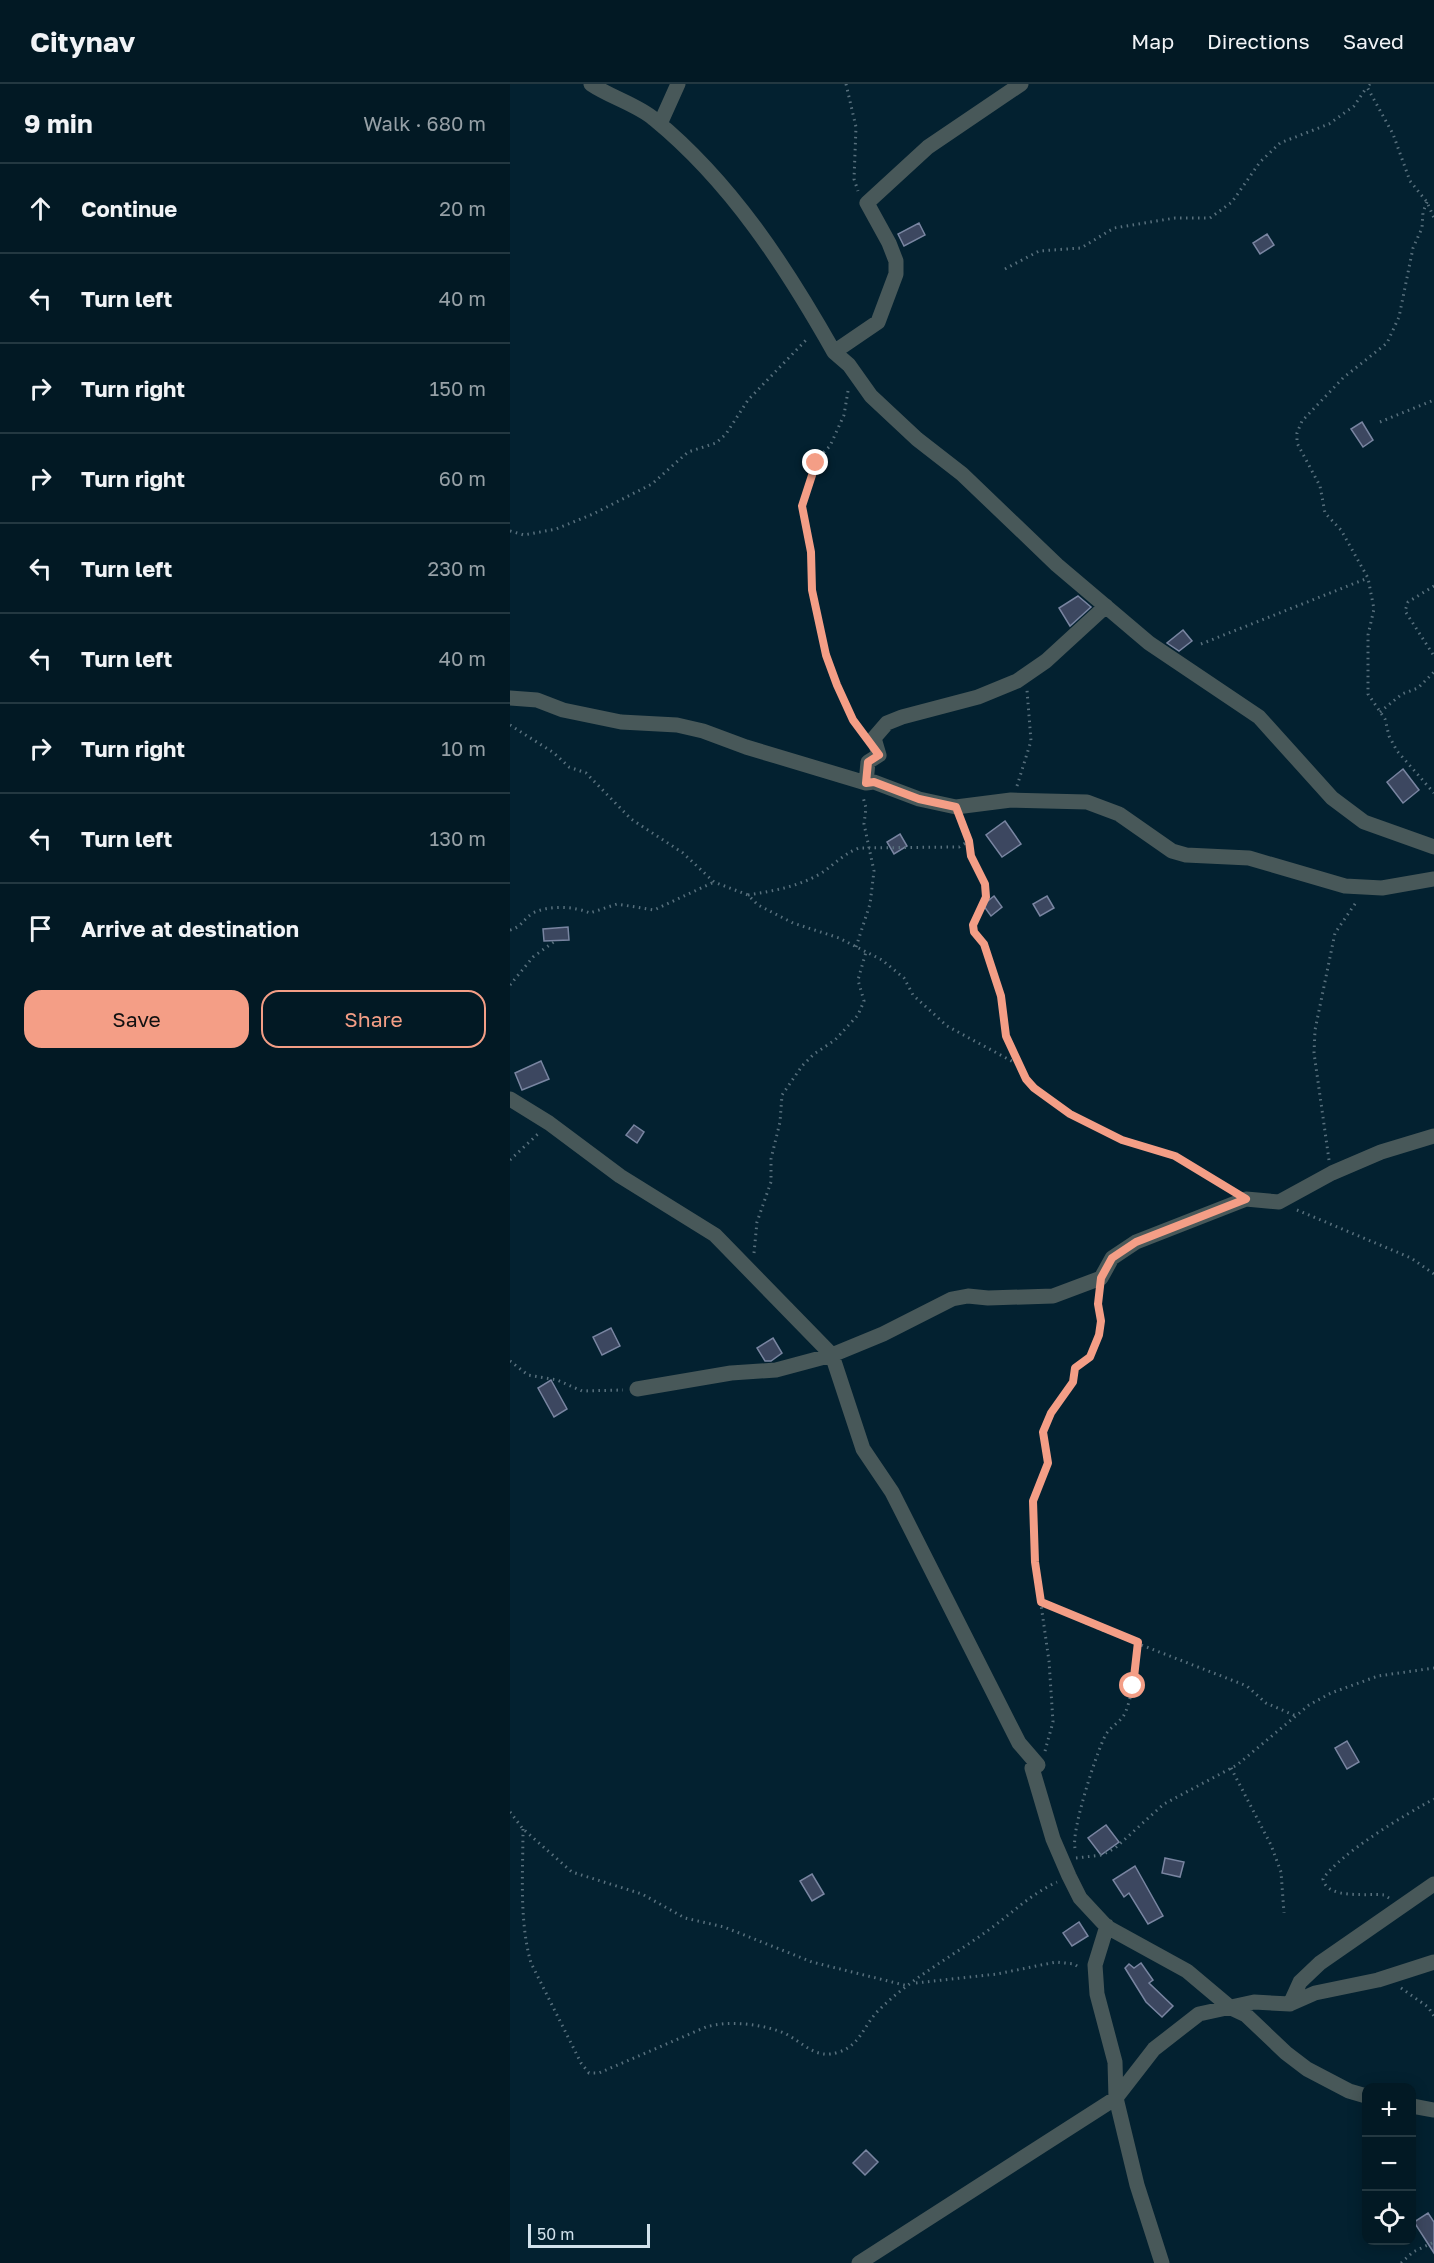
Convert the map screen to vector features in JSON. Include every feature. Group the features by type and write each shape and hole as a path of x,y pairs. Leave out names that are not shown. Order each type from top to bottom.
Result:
{"street":[{"path":"591,84 652,117 707,172 771,247 834,352 849,365 871,396 916,439 962,474 1057,565 1158,649 1259,717 1311,777 1349,812 1381,829 1434,847"},
{"path":"660,124 678,84"},
{"path":"834,352 878,322 896,274 896,261 889,243 867,203 928,147 1021,84"},
{"path":"866,783 868,762 879,755 873,738 887,723 978,697 1032,672 1106,606"},
{"path":"510,698 537,700 562,710 621,722 677,725 703,731 746,747 866,783 874,782 919,799 956,807 1011,800 1087,802 1119,814 1156,843 1186,855 1249,858 1313,878 1365,889 1403,886 1434,879"},
{"path":"510,1099 549,1123 620,1176 715,1235 832,1355 863,1449 892,1492 1019,1743 1038,1765 1032,1768 1066,1869 1080,1898 1107,1926 1187,1971 1231,2008 1246,2015 1286,2053 1307,2068 1349,2091 1362,2095"},
{"path":"637,1389 731,1373 776,1370 832,1355 883,1334 952,1299 968,1296 1007,1298 1053,1296 1101,1278 1112,1258 1136,1242 1246,1199 1279,1202 1332,1173 1382,1152 1434,1136"},
{"path":"1290,2004 1300,1982 1320,1963 1434,1884"},
{"path":"1107,1926 1094,1977 1115,2061 1116,2098 1137,2185 1162,2263"},
{"path":"859,2263 1116,2098 1154,2049 1199,2013 1254,2002 1290,2004 1315,1993 1378,1980 1434,1962"},
{"path":"1416,2107 1434,2110"}],"path":[{"path":"846,84 856,127 854,179 867,203"},
{"path":"1005,270 1039,251 1081,248 1114,228 1175,218 1210,218 1232,202 1260,162 1280,143 1329,124 1354,106 1369,86 1393,134 1410,181 1427,202 1434,218"},
{"path":"1427,202 1423,212 1422,228 1413,248 1399,317 1387,343 1342,378 1302,421 1297,433 1297,443 1320,486 1323,508 1341,530 1368,578 1374,609 1368,635 1368,694 1380,712 1397,751 1434,794"},
{"path":"510,531 524,535 556,529 593,514 652,484 688,452 717,443 726,434 748,400 801,347 818,325"},
{"path":"849,365 846,408 830,446 818,458 804,498 803,517 811,552 810,583 826,655 849,711 879,755"},
{"path":"1380,422 1433,402"},
{"path":"1201,644 1368,578"},
{"path":"1434,586 1408,602 1405,611 1434,656"},
{"path":"1011,800 1029,754 1031,724 1027,686 1032,672"},
{"path":"1380,712 1402,694 1418,688 1434,672"},
{"path":"510,725 554,753 569,767 586,773 631,819 683,854 714,882 748,895 776,916 839,938 894,968 904,978 913,995 947,1026 1020,1065"},
{"path":"856,947 870,904 874,871 864,824 866,808 862,794 866,783"},
{"path":"956,807 969,841 971,856 985,884 986,897 973,925 974,932 984,944 1001,996 1006,1036 1034,1088 1070,1114 1122,1140 1175,1156 1246,1199"},
{"path":"748,895 787,888 821,873 845,854 859,848 959,847 969,841"},
{"path":"510,930 520,927 533,913 552,909 576,907 590,913 617,904 654,910 714,882"},
{"path":"1332,1173 1316,1073 1316,1030 1335,933 1365,889"},
{"path":"510,985 533,957 555,941"},
{"path":"749,1270 756,1244 757,1222 771,1182 771,1159 780,1122 782,1095 808,1060 835,1040 858,1015 864,1001 858,980 866,952"},
{"path":"510,1160 549,1123"},
{"path":"1279,1202 1411,1258 1434,1274"},
{"path":"1038,1765 1048,1744 1053,1722 1035,1562 1033,1501 1048,1463 1043,1432 1051,1413 1073,1382 1075,1368 1090,1357 1099,1335 1101,1321 1098,1304 1101,1278"},
{"path":"510,1360 528,1375 557,1380 582,1391 637,1389"},
{"path":"1041,1602 1247,1686 1266,1703 1296,1716"},
{"path":"1078,1857 1074,1836 1077,1819 1106,1734 1123,1717 1129,1701 1135,1676 1138,1642"},
{"path":"523,1829 522,1887 526,1945 531,1963 580,2063 589,2073 599,2073 705,2027 724,2023 763,2028 786,2034 813,2052 837,2053 856,2042 878,2010 908,1986 992,1928 1078,1857 1102,1855 1115,1848 1164,1804 1231,1768 1258,1750 1296,1716 1331,1693 1378,1676 1434,1668"},
{"path":"1231,1768 1271,1845 1281,1872 1284,1914"},
{"path":"1402,1907 1384,1894 1344,1894 1331,1891 1324,1885 1323,1880 1331,1870 1387,1828 1434,1799"},
{"path":"510,1812 523,1829 556,1860 580,1875 642,1894 685,1918 724,1927 812,1962 908,1986"},
{"path":"913,1983 997,1974 1056,1962 1074,1964 1094,1977"},
{"path":"1378,1980 1393,1984 1414,1996 1428,2007 1434,2016"},
{"path":"1401,2263 1413,2252 1434,2242"}],"building":[{"path":"919,223 925,235 904,246 898,234"},
{"path":"1267,234 1274,245 1260,254 1253,243"},
{"path":"1362,422 1373,440 1363,447 1351,429"},
{"path":"1078,596 1091,607 1070,626 1059,608"},
{"path":"1183,630 1192,641 1179,651 1167,643"},
{"path":"1403,769 1419,790 1403,803 1387,782"},
{"path":"1005,821 1021,844 1002,857 986,835"},
{"path":"900,834 907,846 894,854 887,842"},
{"path":"994,896 1002,907 991,916 983,905"},
{"path":"1047,896 1054,908 1040,916 1033,904"},
{"path":"568,927 569,940 544,941 543,929"},
{"path":"541,1061 549,1079 522,1090 515,1073"},
{"path":"634,1125 644,1132 637,1143 626,1135"},
{"path":"611,1328 620,1346 602,1355 593,1337"},
{"path":"773,1338 782,1353 771,1361 765,1361 757,1348"},
{"path":"551,1380 567,1409 554,1417 538,1388"},
{"path":"1347,1741 1359,1762 1347,1769 1335,1748"},
{"path":"1106,1825 1119,1842 1101,1855 1088,1838"},
{"path":"1165,1858 1184,1862 1180,1877 1162,1873"},
{"path":"1135,1866 1163,1916 1148,1924 1129,1893 1124,1897 1113,1880"},
{"path":"812,1874 824,1894 812,1901 800,1881"},
{"path":"1079,1922 1088,1936 1072,1946 1063,1933"},
{"path":"1141,1963 1153,1980 1149,1983 1173,2006 1162,2017 1146,2002 1125,1968 1129,1964 1134,1968"},
{"path":"866,2150 878,2162 865,2175 853,2163"},
{"path":"1428,2213 1434,2222 1434,2253 1416,2225 1416,2221"}],"route":[{"path":"816,463 802,506 811,552 810,583 819,612 826,655 844,703 853,720 879,755 868,762 866,783 874,782 919,799 956,807 969,841 971,856 985,884 986,897 973,925 974,932 984,944 1001,996 1006,1017 1006,1036 1026,1079 1034,1088 1070,1114 1122,1140 1175,1156 1246,1199 1136,1242 1112,1258 1101,1278 1098,1310 1101,1327 1093,1345 1092,1354 1075,1368 1073,1382 1045,1423 1043,1432 1048,1463 1033,1501 1035,1562 1041,1602 1095,1627 1138,1642 1133,1686"}]}
